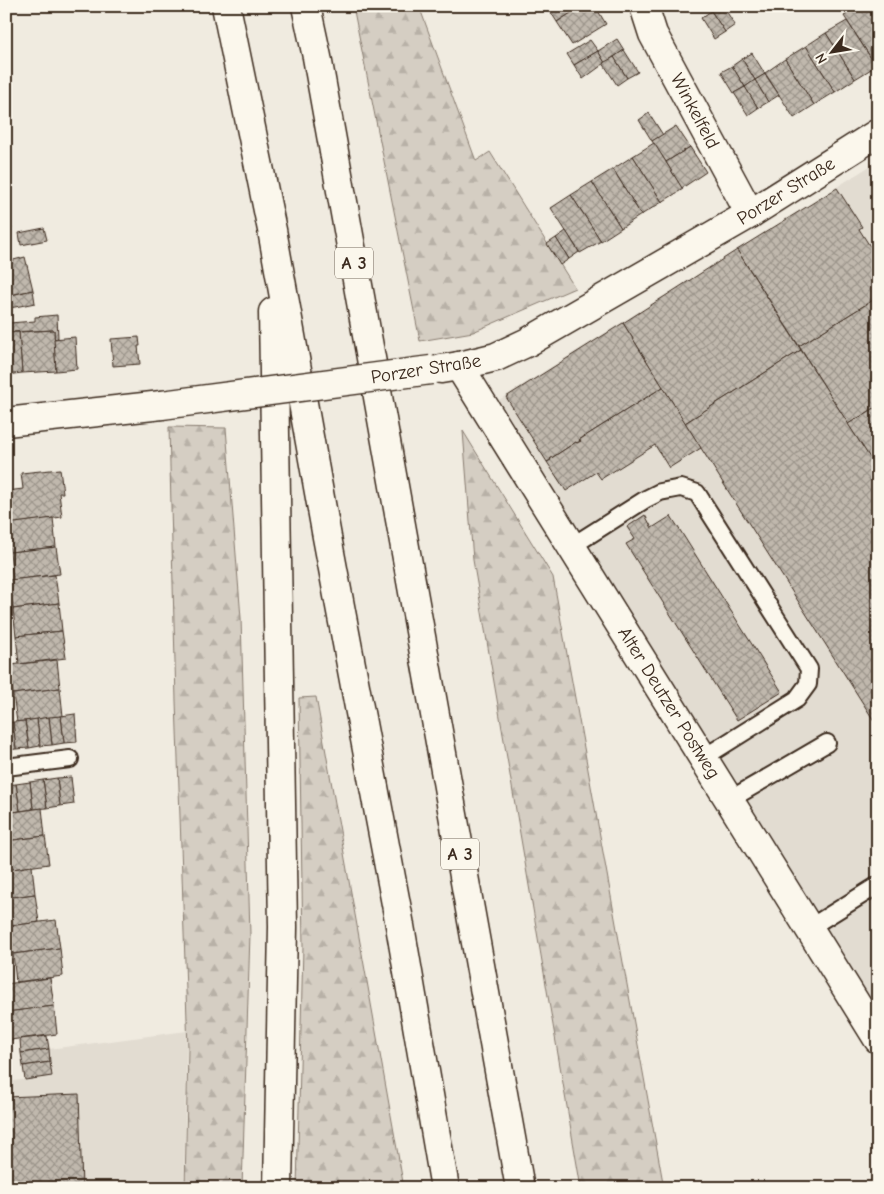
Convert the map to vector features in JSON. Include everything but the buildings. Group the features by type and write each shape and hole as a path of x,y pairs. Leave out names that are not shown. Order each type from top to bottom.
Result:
{"main road":[{"path":"226,6 272,230 328,547 399,920 445,1188"},
{"name":"A 3","path":"306,6 318,57 520,1188"},
{"name":"Winkelfeld","path":"644,6 653,34 750,214"},
{"name":"Porzer Straße","path":"6,422 162,405 431,370 459,366 496,357 528,342 750,214 878,134"},
{"path":"272,230 283,927 278,1188"},
{"name":"Alter Deutzer Postweg","path":"459,366 878,1039"}],"lane":[{"path":"572,546 660,492 680,488 697,493 809,669 808,684 797,699 703,758"},
{"path":"729,800 827,743"},
{"path":"6,768 70,759"},
{"path":"809,928 878,885"}],"shaded area":[{"path":"878,161 878,1014 774,854 499,400"},
{"path":"187,1031 184,1188 6,1188 6,1082 53,1076 49,1049"}],"green space":[{"path":"353,6 419,6 476,161 490,152 575,288 473,332 420,341"},
{"path":"169,427 226,428 241,618 250,934 242,1188 185,1188 188,1049"},
{"path":"463,431 553,577 664,1188 581,1188 473,560"},
{"path":"316,697 404,1188 297,1188 303,947 299,698"}]}
